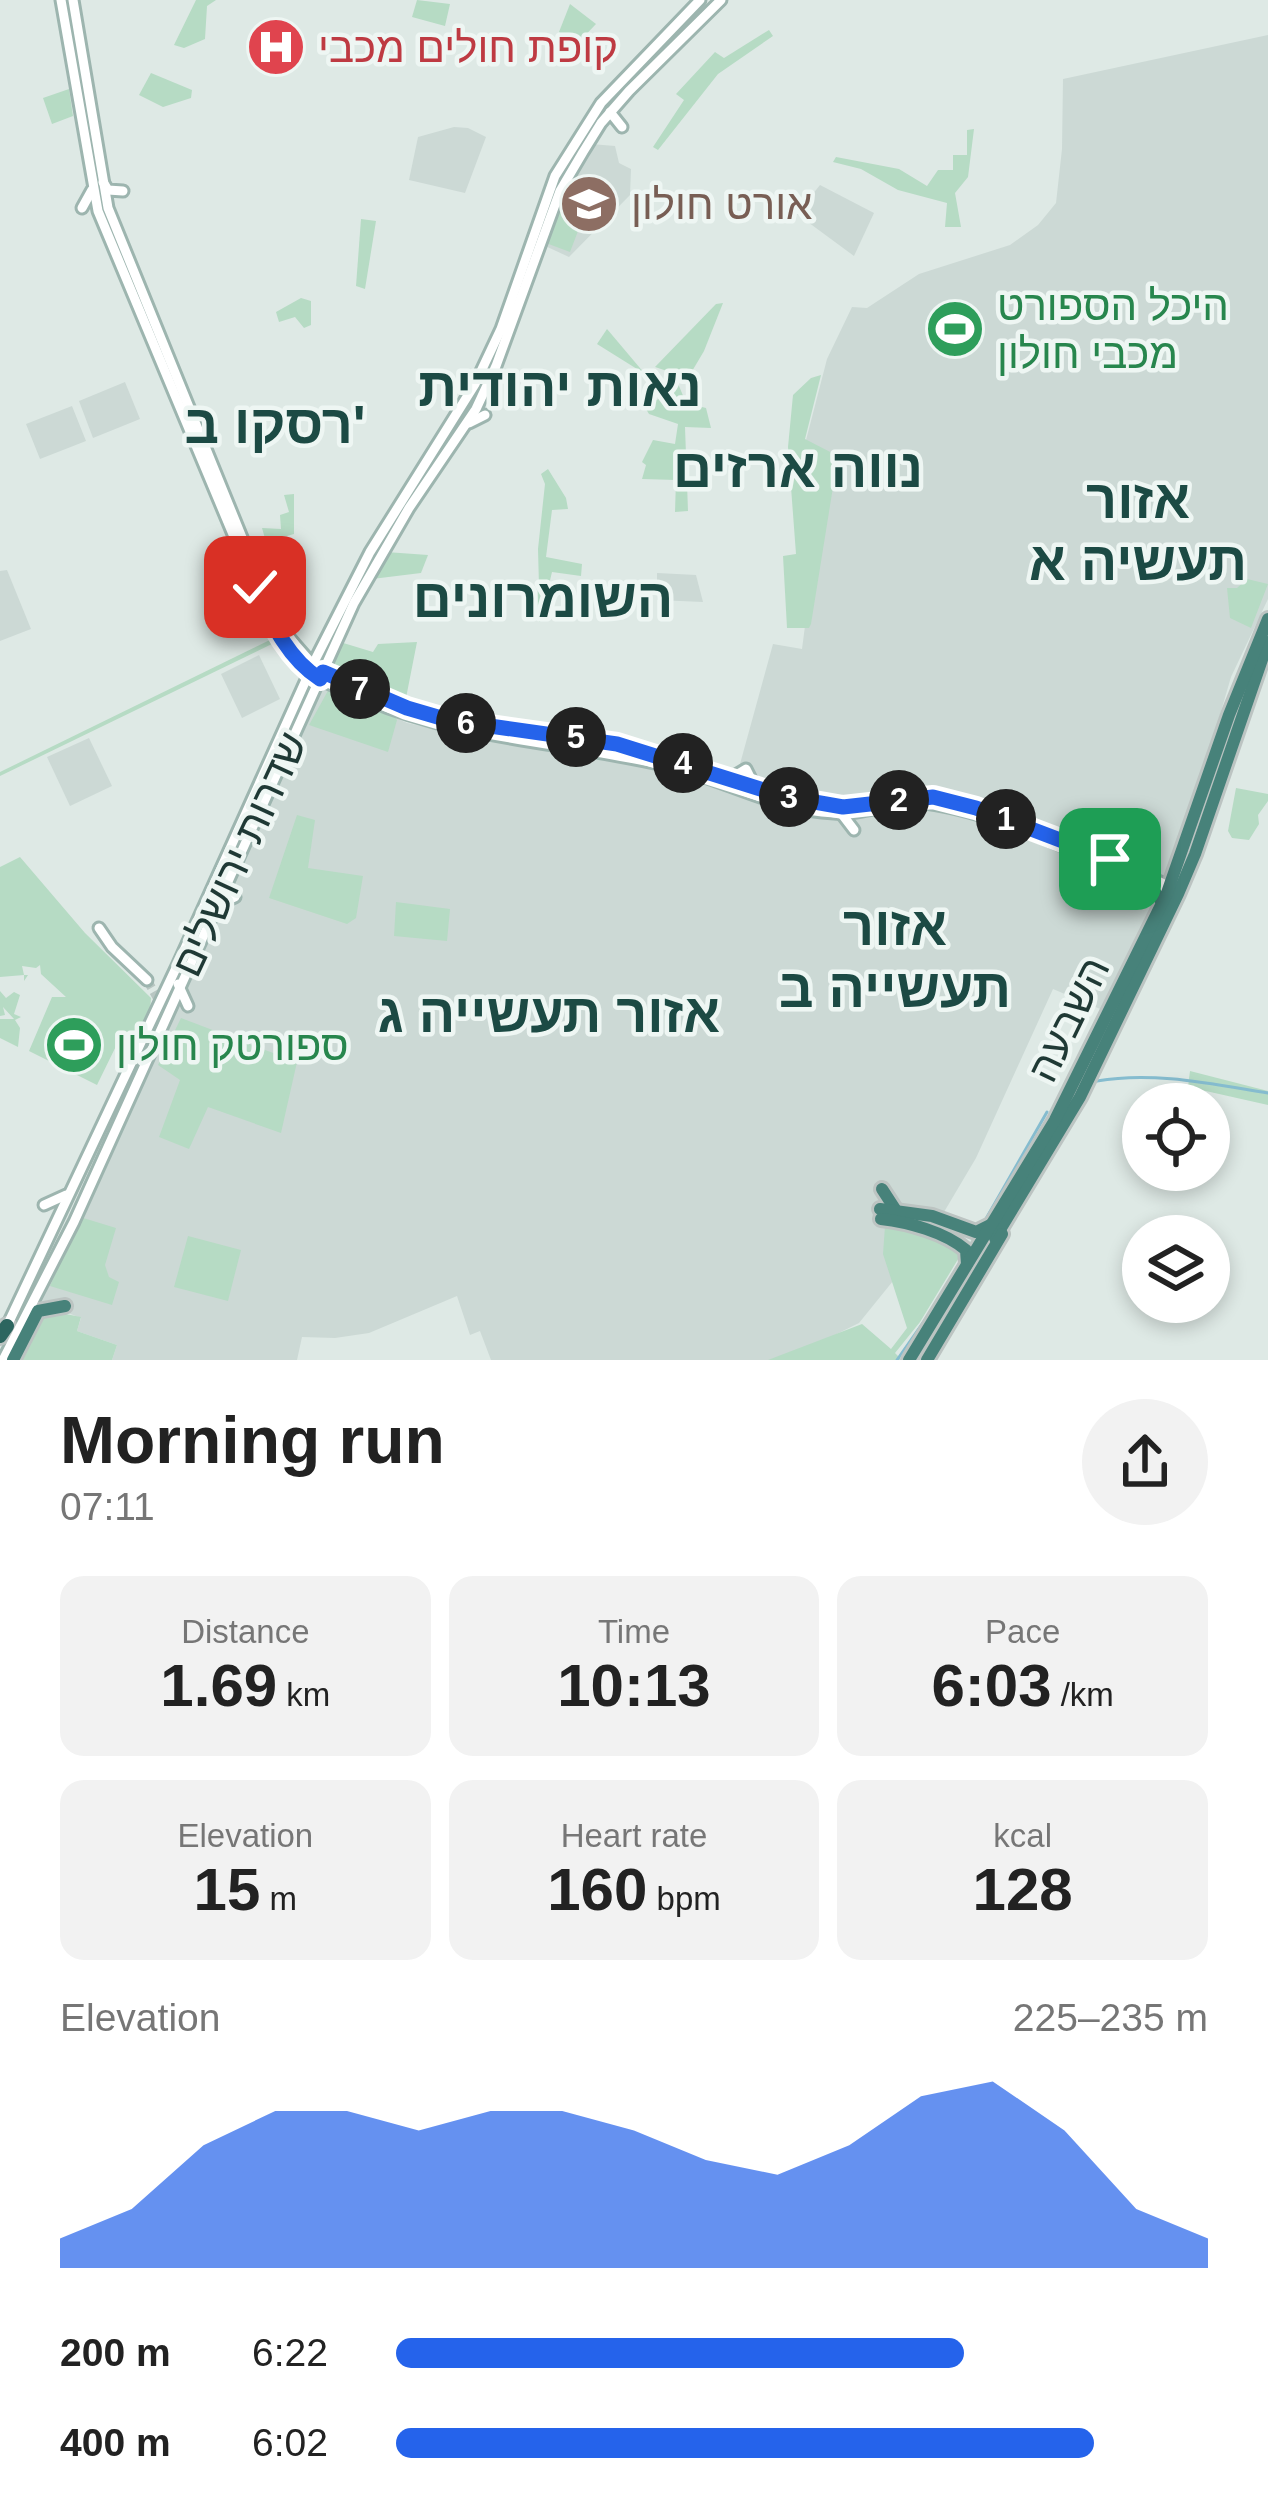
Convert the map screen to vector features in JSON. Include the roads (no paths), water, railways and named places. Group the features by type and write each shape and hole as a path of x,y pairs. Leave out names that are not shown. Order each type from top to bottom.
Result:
{"highway":[{"name":"השבעה","path":"918,1360 1063,1104 1177,868 1229,715 1268,619"},
{"name":"השבעה","path":"918,1360 1071,1113 1149,952 1165,891 1195,854 1268,642"},
{"path":"1242,709 1252,692 1264,687 1262,657"},
{"path":"1071,1113 1092,1099 1088,1078"},
{"path":"881,1190 896,1210"},
{"path":"965,1270 968,1254 957,1243 880,1214 896,1210 932,1216 976,1232 997,1219"},
{"path":"8,1360 38,1311 65,1306"},
{"path":"8,1360 11,1330"}],"main road":[{"path":"74,0 100,200 250,557"},
{"name":"שדרות ירושלים","path":"11,1330 49,1273 131,1090 177,966 323,676 362,568 475,384 501,329 547,195 575,140 625,75 700,0"},
{"name":"שדרות ירושלים","path":"11,1330 14,1311 70,1191 178,984 378,559 464,426 496,366 560,191 610,112 721,0"},
{"path":"62,5 78,25"},
{"path":"62,5 98,183 82,208"},
{"path":"610,112 622,128"},
{"path":"98,183 107,190 123,191"},
{"path":"100,200 280,623 323,676 393,711 402,724 414,719 472,733 611,753 843,807 928,796 952,802 1077,850 1165,891"},
{"path":"464,426 485,415"},
{"path":"362,568 356,550 379,540"},
{"path":"323,676 331,672 328,660"},
{"path":"323,676 448,720 617,744 731,778 783,805 841,813 927,803 1077,850"},
{"path":"472,733 487,748 507,739"},
{"path":"938,785 952,802"},
{"path":"740,800 753,789"},
{"path":"841,813 854,830"},
{"path":"1072,833 1077,850"},
{"path":"1049,843 1058,858 1077,850"},
{"path":"213,909 236,894 231,871"},
{"path":"99,928 148,980 156,1025"},
{"path":"148,980 168,976 177,966"},
{"path":"156,1025 173,1010 186,1008 178,984"},
{"path":"50,1237 43,1207 70,1191"}],"waterway":[{"path":"1097,1081 1161,1078 1268,1093"},
{"path":"983,1224 1047,1112"},
{"path":"939,1299 961,1261"},
{"path":"897,1360 934,1307"}],"tunnel":[{"path":"147,980 158,999 158,1024"}],"place":[{"name":"קופת חולים מכבי","path":"276,47"},
{"name":"אורט חולון","path":"589,204"},
{"name":"היכל הספורט מכבי חולון","path":"955,329"},
{"name":"ספורטק חולון","path":"74,1045"}],"district":[{"name":"נאות יהודית","path":"560,387"},
{"name":"רסקו ב'","path":"275,424"},
{"name":"נווה ארזים","path":"798,468"},
{"name":"אזור תעשיה א","path":"1138,530"},
{"name":"השומרונים","path":"543,598"},
{"name":"אזור תעשייה ב","path":"895,957"},
{"name":"אזור תעשייה ג","path":"549,1013"}]}
